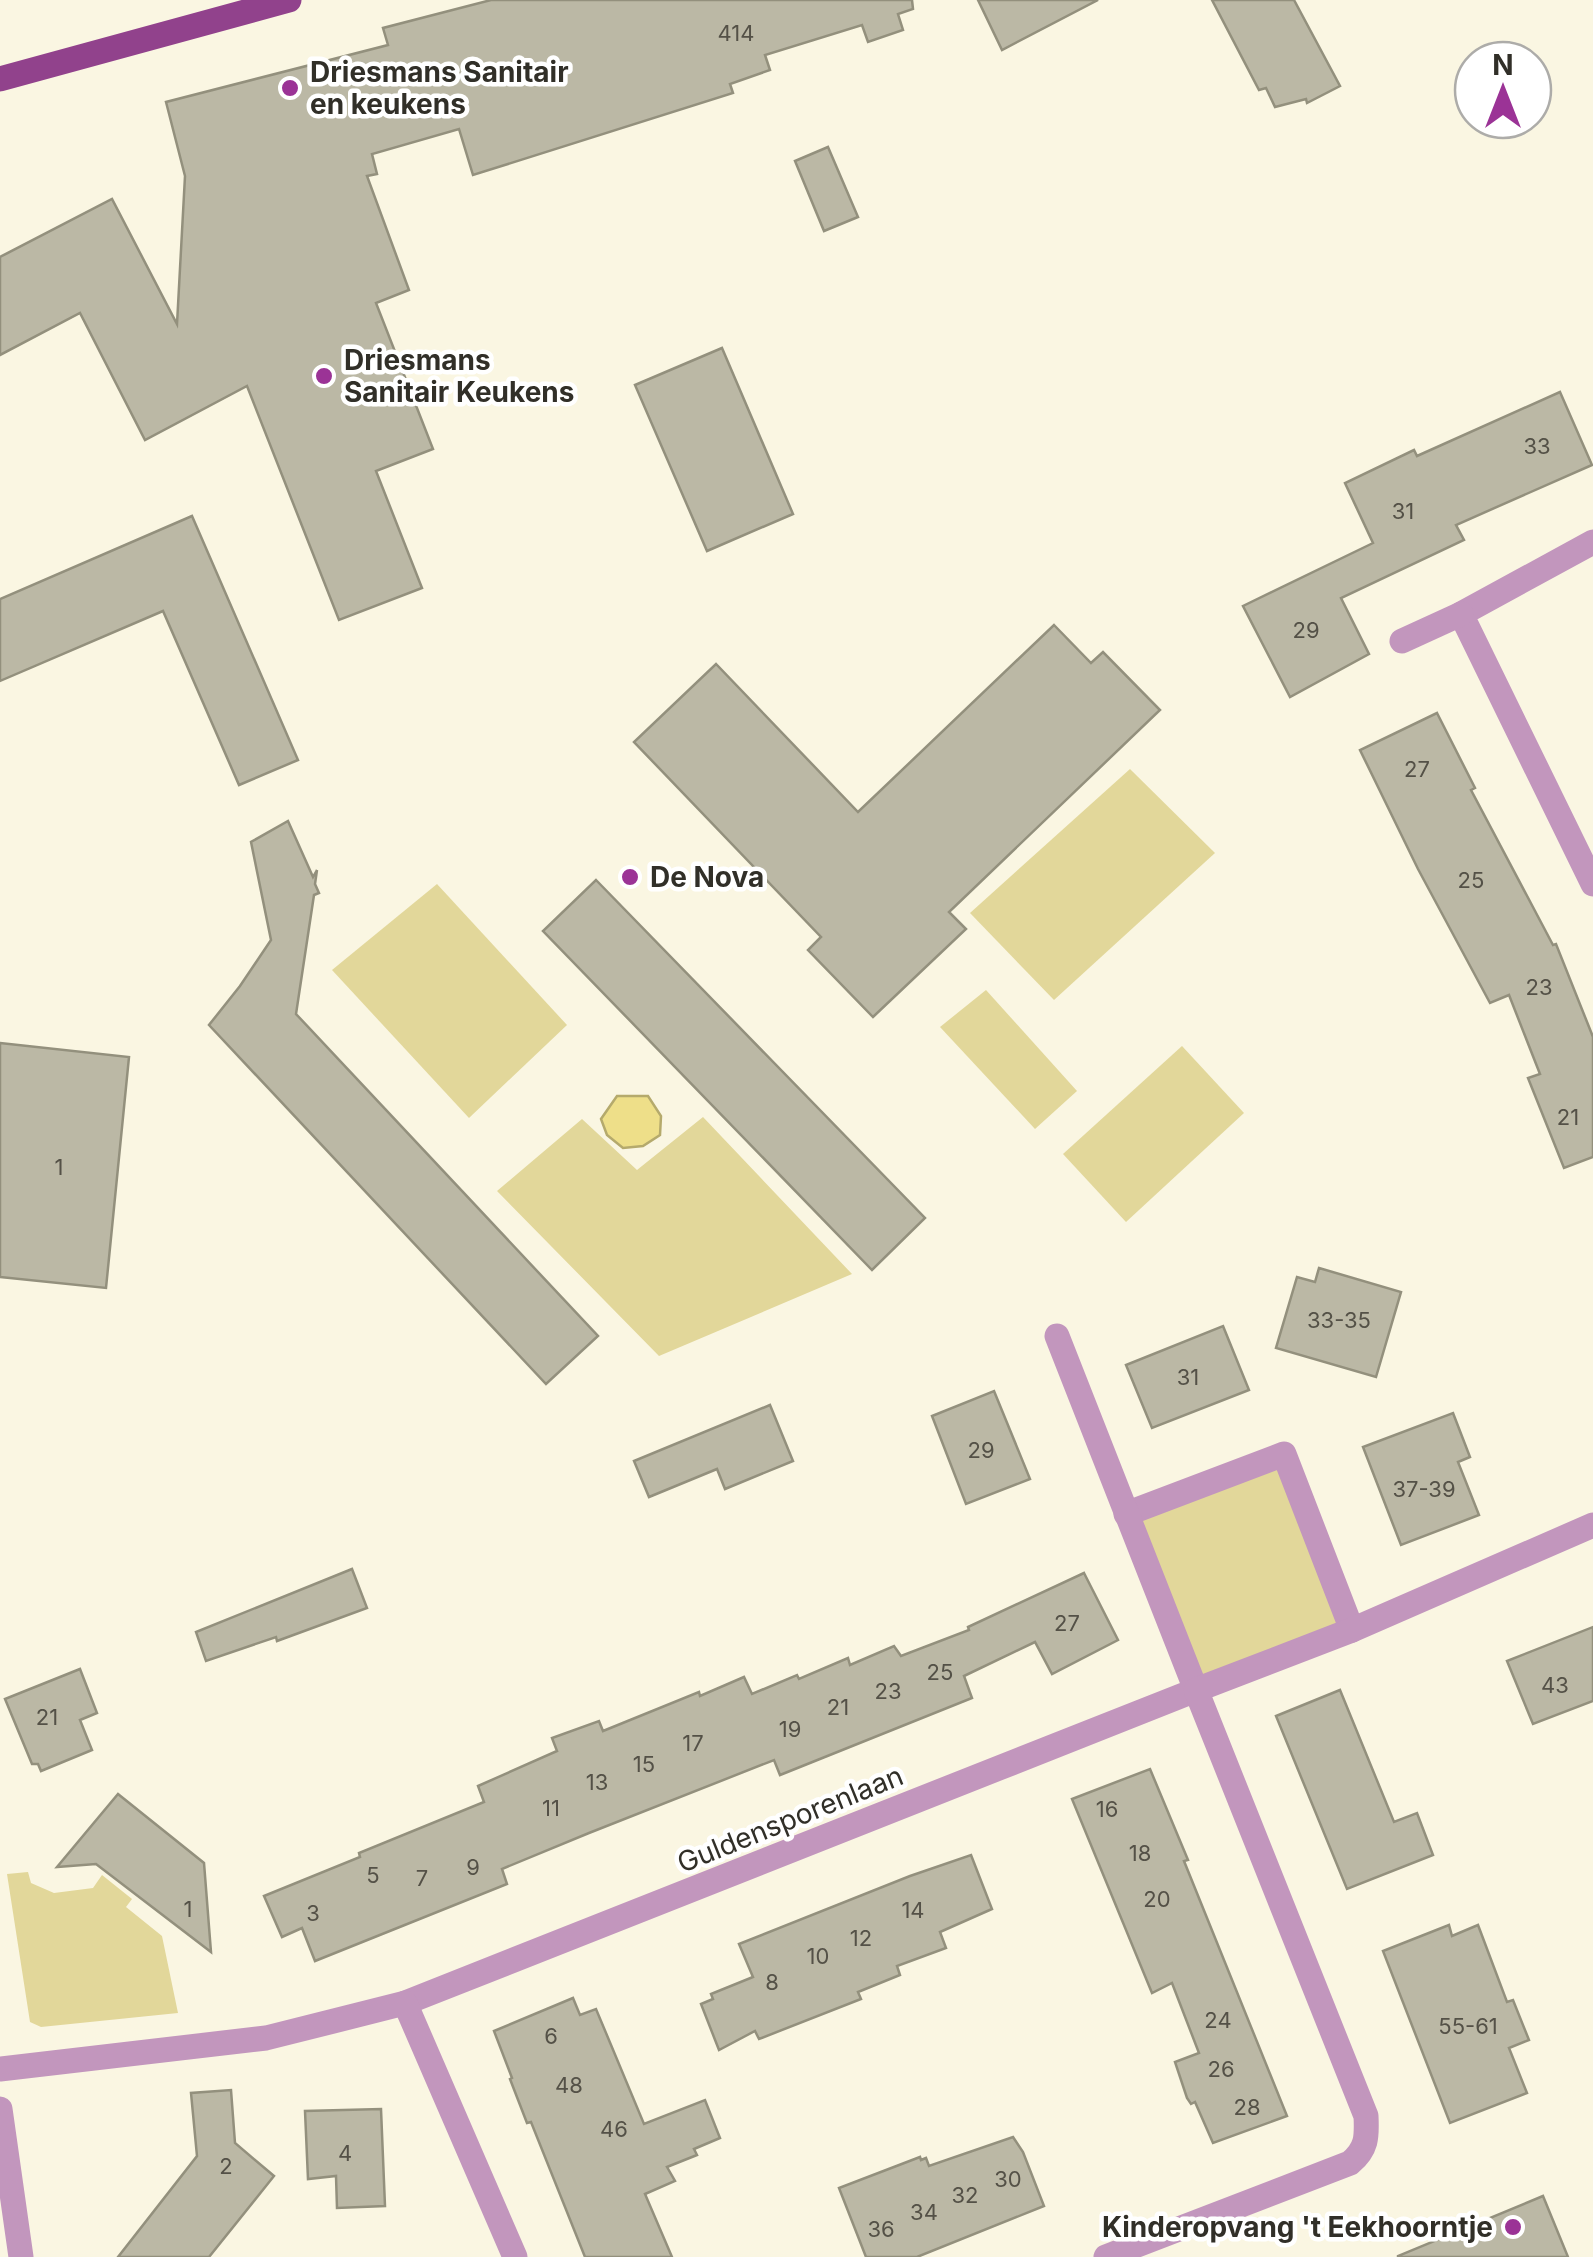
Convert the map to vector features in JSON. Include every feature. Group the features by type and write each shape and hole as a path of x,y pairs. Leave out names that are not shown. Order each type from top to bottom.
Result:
{"main road":[{"path":"0,79 289,0"}],"street":[{"path":"1402,641 1461,614 1593,542"},
{"path":"1461,614 1593,884"},
{"path":"1057,1336 1366,2116 1366,2146 1350,2163 1106,2257"},
{"path":"1126,1514 1284,1454 1352,1630"},
{"name":"Guldensporenlaan","path":"0,2068 266,2038 405,2003 1352,1630 1593,1526"},
{"path":"405,2003 515,2257"},
{"path":"0,2109 22,2257"}],"shaded area":[{"path":"1130,769 1215,853 1054,1000 970,913"},
{"path":"437,884 567,1025 469,1118 332,970"},
{"path":"986,990 1077,1091 1035,1129 940,1027"},
{"path":"1182,1046 1244,1113 1126,1222 1063,1154"},
{"path":"617,1096 648,1096 661,1116 660,1135 643,1146 623,1148 607,1135 601,1119"},
{"path":"703,1117 852,1274 659,1356 497,1191 582,1119 637,1170"},
{"path":"1284,1454 1352,1630 1196,1690 1126,1514"},
{"path":"28,1872 31,1883 54,1893 93,1888 102,1875 132,1899 126,1907 162,1936 178,2013 41,2027 30,2022 7,1874"}],"building":[{"path":"491,0 912,0 913,9 898,14 903,30 868,42 862,25 765,55 770,70 730,84 733,93 473,175 459,129 372,154 377,174 367,176 409,290 376,303 433,449 376,471 422,588 339,620 247,386 145,440 80,313 0,355 0,257 112,199 177,324 185,176 166,102 388,45 383,28"},
{"path":"978,0 1098,0 1002,50"},
{"path":"1212,0 1294,0 1340,86 1307,103 1306,99 1275,107 1266,88 1259,90"},
{"path":"828,147 858,217 824,231 795,161"},
{"path":"722,348 793,514 707,551 635,385"},
{"path":"1560,392 1592,465 1456,525 1464,540 1341,598 1369,654 1290,697 1243,606 1373,543 1345,483 1414,450 1417,456"},
{"path":"192,516 298,760 239,785 163,611 0,681 0,599"},
{"path":"1054,625 1091,663 1103,652 1160,710 949,912 966,929 873,1017 808,950 821,937 634,742 716,664 858,812"},
{"path":"1437,713 1475,788 1471,790 1553,945 1556,944 1593,1037 1593,1157 1564,1168 1528,1078 1540,1074 1509,995 1490,1003 1360,750"},
{"path":"288,821 313,877 317,870 315,884 319,893 314,895 296,1014 598,1336 546,1384 209,1025 271,940 251,842"},
{"path":"596,880 925,1218 872,1270 543,931"},
{"path":"0,1043 129,1057 106,1288 0,1277"},
{"path":"1319,1268 1401,1292 1376,1377 1276,1348 1297,1277 1315,1282"},
{"path":"1223,1326 1249,1390 1152,1428 1126,1365"},
{"path":"994,1391 1030,1479 966,1504 932,1416"},
{"path":"770,1405 793,1461 725,1489 717,1469 649,1497 634,1461"},
{"path":"1453,1413 1470,1457 1458,1462 1479,1515 1401,1545 1363,1447"},
{"path":"352,1569 367,1608 277,1641 276,1637 206,1661 196,1632"},
{"path":"1084,1573 1118,1640 1052,1674 1035,1642 964,1676 972,1698 780,1775 774,1760 589,1833 502,1869 507,1884 315,1961 302,1928 282,1937 264,1896 484,1802 478,1786 557,1751 552,1738 599,1721 603,1731 744,1677 752,1694 848,1658 850,1665 894,1646 901,1656 969,1630 968,1627"},
{"path":"1593,1627 1593,1701 1533,1724 1507,1661"},
{"path":"80,1669 97,1713 80,1720 92,1750 41,1771 38,1764 32,1764 5,1699"},
{"path":"1340,1690 1394,1822 1417,1813 1433,1855 1347,1889 1276,1716"},
{"path":"1150,1769 1287,2116 1213,2143 1195,2102 1191,2104 1187,2098 1175,2062 1199,2053 1172,1983 1152,1993 1072,1799"},
{"path":"118,1794 204,1863 211,1952 96,1864 57,1867"},
{"path":"971,1855 992,1909 940,1932 946,1948 897,1966 900,1975 858,1992 861,1999 759,2039 755,2031 719,2050 701,2004 713,1999 711,1994 753,1977 739,1944"},
{"path":"1449,1925 1452,1936 1478,1925 1507,2002 1513,2000 1529,2040 1509,2048 1527,2093 1450,2123 1383,1951"},
{"path":"573,1998 580,2015 596,2009 644,2124 705,2100 720,2138 694,2149 697,2155 667,2167 675,2181 645,2194 672,2257 585,2257 510,2079 494,2031"},
{"path":"231,2090 235,2143 274,2176 209,2257 118,2257 197,2156 191,2093"},
{"path":"381,2109 385,2206 337,2208 336,2176 308,2179 305,2111"},
{"path":"1013,2137 1044,2206 917,2257 866,2257 839,2188 920,2157 926,2158 929,2166"},
{"name":"Kinderopvang 't Eekhoorntje","path":"1543,2196 1568,2257 1398,2257 1398,2256"}],"place":[{"name":"Driesmans Sanitair en keukens","path":"290,88"},
{"name":"Driesmans Sanitair Keukens","path":"324,376"},
{"name":"De Nova","path":"630,877"},
{"name":"Kinderopvang 't Eekhoorntje","path":"1513,2227"}]}
